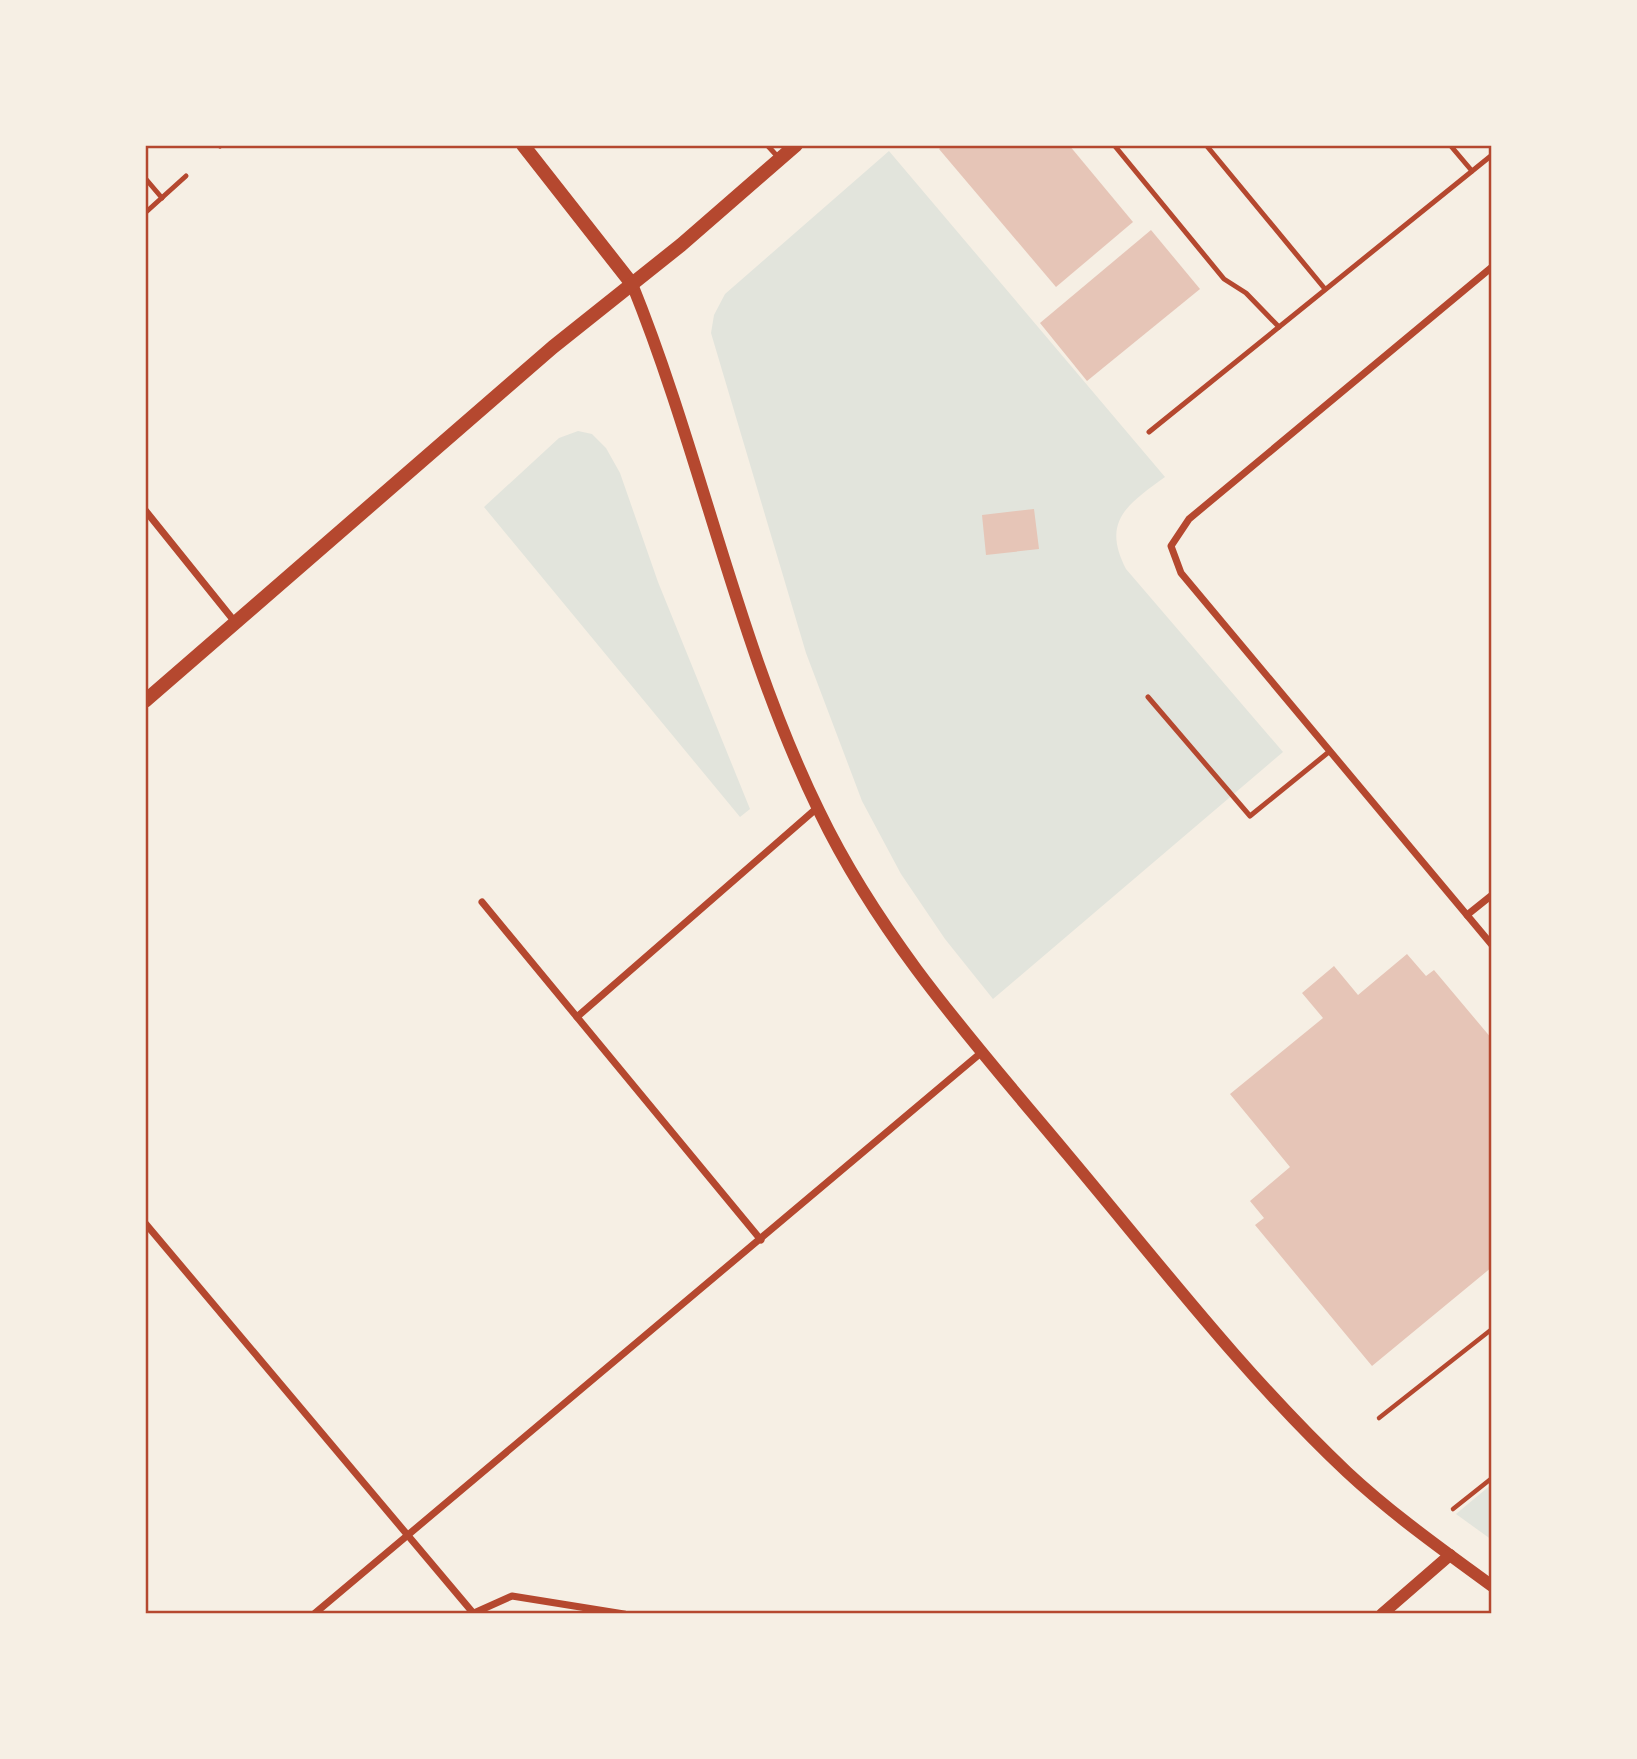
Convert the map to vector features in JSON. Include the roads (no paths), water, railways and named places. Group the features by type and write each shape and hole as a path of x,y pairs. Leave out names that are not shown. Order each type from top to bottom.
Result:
{"main road":[{"path":"523,145 632,284"},
{"path":"145,701 553,347 796,145"}],"street":[{"path":"1492,267 1189,519 1171,546 1181,573 1492,946"},
{"path":"632,284 659,349 721,552 763,675 817,808 877,917 982,1052 1203,1316 1301,1425 1348,1473 1492,1586"},
{"path":"145,510 236,623"},
{"path":"577,1017 817,808"},
{"path":"1467,915 1492,895"},
{"path":"482,902 761,1240"},
{"path":"314,1614 982,1052"},
{"path":"145,1223 474,1613 512,1596 624,1614"},
{"path":"1382,1614 1450,1555"}],"lane":[{"path":"767,145 780,159"},
{"path":"1114,145 1224,279 1246,293 1279,327"},
{"path":"1206,145 1325,289"},
{"path":"1450,145 1472,171"},
{"path":"1149,432 1492,155"},
{"path":"145,212 186,176"},
{"path":"145,178 162,198"},
{"path":"1148,697 1250,816 1330,751"}]}
